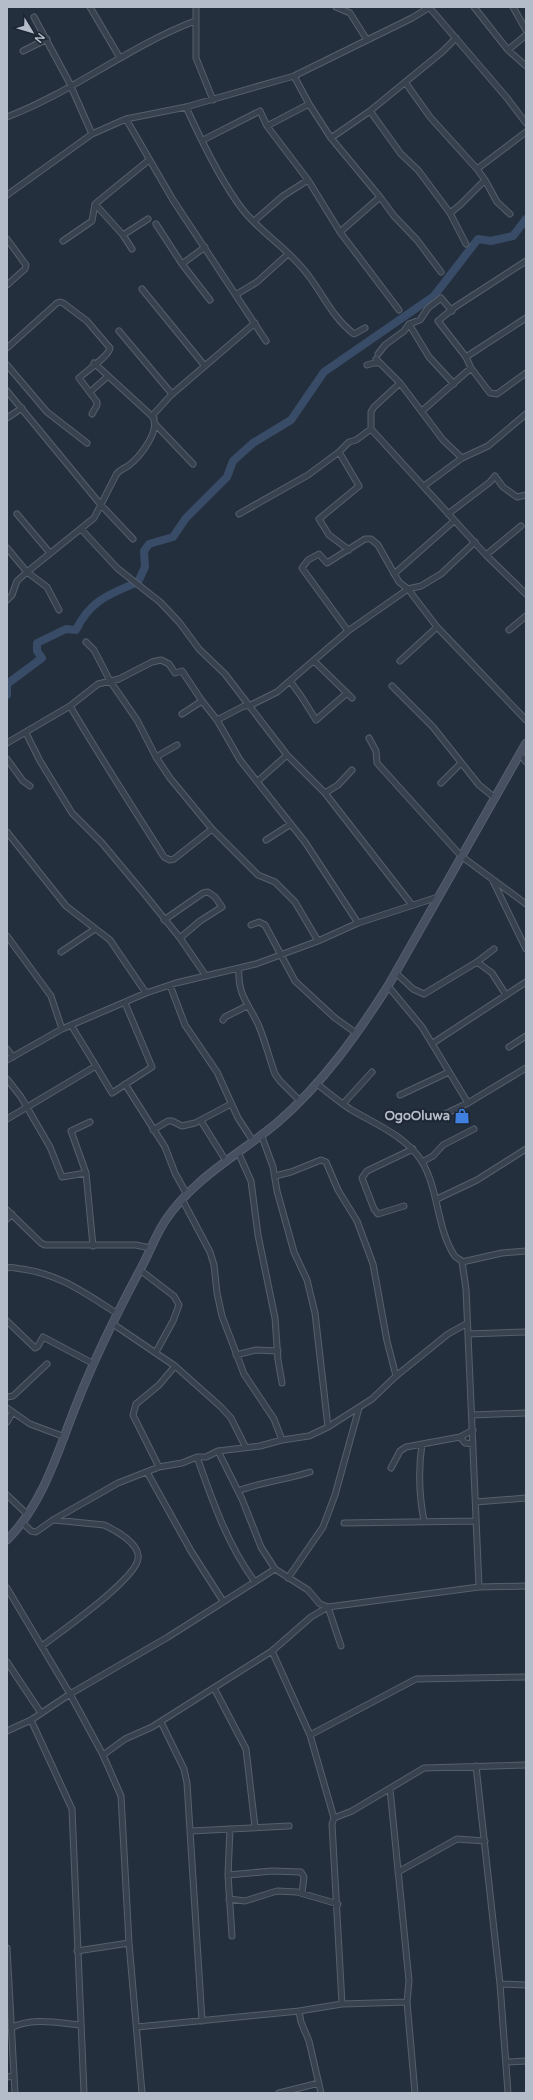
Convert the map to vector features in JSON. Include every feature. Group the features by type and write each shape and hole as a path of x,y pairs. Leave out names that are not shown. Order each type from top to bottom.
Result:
{"street":[{"path":"90,7 120,58"},
{"path":"196,7 196,58 213,100"},
{"path":"336,7 350,13 368,40"},
{"path":"7,195 92,134 126,119 186,107 294,76 368,40 430,7 526,123"},
{"path":"474,7 508,50 526,66"},
{"path":"513,7 526,30"},
{"path":"34,17 47,39 92,134"},
{"path":"7,117 36,106 170,31 195,21"},
{"path":"508,50 526,35"},
{"path":"331,138 370,111 456,38"},
{"path":"23,51 47,39"},
{"path":"294,76 309,104 331,138 394,216 417,240 441,272"},
{"path":"405,82 430,117 477,169 497,202 510,214"},
{"path":"267,126 309,104"},
{"path":"186,107 221,178 244,211 308,274 331,310 347,331 354,334 364,328"},
{"path":"203,140 260,111 267,126 308,180 340,232 399,310"},
{"path":"370,111 401,154 418,170 450,213 466,244"},
{"path":"126,119 149,160 266,341"},
{"path":"477,169 526,132"},
{"path":"63,241 92,221 96,204 149,160"},
{"path":"254,222 283,196 308,180"},
{"path":"450,213 485,180"},
{"path":"340,232 380,197"},
{"path":"96,204 123,235 132,249"},
{"path":"123,235 148,219"},
{"path":"156,224 182,264 210,300"},
{"path":"7,239 24,262 25,269 7,286"},
{"path":"182,264 205,248"},
{"path":"237,294 257,282 288,254"},
{"path":"526,261 438,321 466,357 471,368 490,393 497,394 526,373"},
{"path":"142,289 204,365"},
{"path":"452,311 441,298 428,308 420,320 409,324 404,331 385,345 377,356 380,363 400,384 443,440 462,458"},
{"path":"7,348 60,302 87,322 110,348 108,354 94,363 79,378 90,392 97,405 92,414"},
{"path":"466,357 526,318"},
{"path":"7,600 12,595 17,581 94,518 116,475 133,461 154,434 155,424 152,416 172,394 204,365 255,323"},
{"path":"409,324 429,357 454,384"},
{"path":"119,331 172,394"},
{"path":"94,363 107,377 154,418"},
{"path":"367,365 380,363"},
{"path":"7,365 47,412 87,442"},
{"path":"422,411 471,368"},
{"path":"90,392 107,377"},
{"path":"400,384 374,407 371,412 371,429 454,521 526,594"},
{"path":"7,390 101,505 133,538"},
{"path":"7,418 22,408"},
{"path":"424,486 462,458 488,446 526,414"},
{"path":"155,424 193,464"},
{"path":"239,514 308,475 339,452 349,442 371,429"},
{"path":"339,452 359,486 319,519 329,535 349,550"},
{"path":"448,514 490,482 495,476 503,487 517,497 526,495"},
{"path":"17,514 50,553"},
{"path":"394,574 454,521"},
{"path":"486,555 521,526"},
{"path":"81,529 117,568 160,602 179,622 199,649 225,674 287,755 325,793 412,905"},
{"path":"348,631 302,568 308,560 318,554 327,563 364,539 371,539 378,545 399,582 408,590 437,627 526,720"},
{"path":"217,720 244,706 249,706 278,692 348,631 408,590 421,586 441,574 475,542"},
{"path":"7,548 27,572 47,587 60,610"},
{"path":"509,630 526,616"},
{"path":"400,660 437,627"},
{"path":"86,642 94,650 110,681 137,720 156,756 186,799 212,829 258,875 275,882 295,902 318,941"},
{"path":"7,743 70,706 98,684 119,679 152,662 161,660 169,664 175,673 182,671 217,720 234,751 305,842 358,923"},
{"path":"314,661 352,698"},
{"path":"290,681 302,696 316,720 347,693"},
{"path":"392,686 432,727 479,785 495,798"},
{"path":"182,714 202,701"},
{"path":"70,706 90,742 101,756 164,857 170,860 174,858 212,829"},
{"path":"26,733 32,748 72,813 102,843 180,938 206,976"},
{"path":"369,738 376,751 377,763 461,856 526,904"},
{"path":"7,1540 28,1515 65,1437 76,1406 94,1364 164,1222 184,1196 226,1161 276,1123 300,1101 316,1084 356,1033 396,973 526,743"},
{"path":"156,756 177,745"},
{"path":"520,754 526,762"},
{"path":"258,781 287,755"},
{"path":"7,759 23,781 30,786"},
{"path":"441,783 460,763"},
{"path":"325,793 338,785 352,770"},
{"path":"266,840 291,824"},
{"path":"7,832 66,906 110,940 146,993"},
{"path":"491,878 526,949"},
{"path":"164,920 203,893 208,892 215,897 222,907 200,921 180,938"},
{"path":"7,1060 62,1029 146,993 170,985 239,968 282,955 358,923 438,897"},
{"path":"252,925 259,922 265,925 295,981 335,1018 356,1033"},
{"path":"61,952 95,929"},
{"path":"7,936 51,996 62,1029"},
{"path":"396,973 414,989 424,994 477,962 494,949"},
{"path":"477,962 492,972 506,995"},
{"path":"239,968 241,988 247,1006 257,1022 275,1074 280,1082 300,1101"},
{"path":"433,1043 526,982"},
{"path":"170,985 185,1024 217,1072 229,1096 231,1104 253,1141"},
{"path":"388,986 422,1027 433,1043 468,1103"},
{"path":"71,1025 112,1093 152,1067 125,1003"},
{"path":"222,1020 247,1006"},
{"path":"509,1047 526,1036"},
{"path":"7,1049 13,1057"},
{"path":"7,1119 28,1108 96,1066"},
{"path":"443,1115 468,1103 526,1068"},
{"path":"343,1104 372,1072"},
{"path":"400,1096 449,1072"},
{"path":"7,1079 28,1108 50,1147 62,1177 86,1173"},
{"path":"125,1084 165,1147 184,1196 210,1252 214,1265 217,1292 222,1316 236,1355 244,1374 274,1419 282,1440"},
{"path":"316,1084 343,1104 400,1138 413,1149 422,1162 437,1199 450,1248 455,1257 462,1262 466,1289 466,1324 468,1334 480,1587"},
{"path":"153,1130 168,1121 172,1121 182,1126 201,1121 231,1104"},
{"path":"201,1121 226,1161"},
{"path":"90,1122 71,1131 86,1173 93,1246"},
{"path":"422,1162 433,1156 443,1145 474,1128"},
{"path":"261,1134 275,1176 277,1191 294,1252 307,1280 315,1313 328,1427"},
{"path":"404,1206 378,1214 374,1209 362,1178 367,1171 413,1149"},
{"path":"437,1199 477,1180 526,1149"},
{"path":"238,1152 251,1181 258,1235 275,1318 282,1383"},
{"path":"275,1176 291,1172 320,1160 326,1162 338,1190 357,1221 373,1264 387,1341 396,1376"},
{"path":"7,1210 40,1243 45,1245 136,1245 150,1248"},
{"path":"7,1219 12,1214"},
{"path":"462,1262 502,1253 526,1251"},
{"path":"7,1268 31,1270 57,1277 118,1314"},
{"path":"140,1270 174,1296 179,1305 173,1321 156,1352"},
{"path":"7,1321 35,1348 38,1346 43,1337 94,1364"},
{"path":"113,1324 175,1366 231,1418 245,1446"},
{"path":"23,1522 31,1531 36,1532 53,1520 118,1483 159,1467 182,1463 198,1457 206,1457 218,1451 245,1446 260,1446 282,1440 309,1436 328,1427 372,1399 396,1376 448,1334 466,1324"},
{"path":"468,1334 526,1332"},
{"path":"236,1355 256,1350 278,1351"},
{"path":"7,1397 13,1396 47,1364"},
{"path":"159,1467 133,1415 133,1409 136,1404 159,1385 175,1366"},
{"path":"7,1408 30,1424 65,1437"},
{"path":"288,1578 323,1528 335,1495 358,1408"},
{"path":"7,1422 13,1412"},
{"path":"472,1415 526,1413"},
{"path":"391,1468 400,1451 406,1447 460,1437 473,1430"},
{"path":"460,1437 465,1443 473,1444"},
{"path":"422,1444 419,1482 424,1521"},
{"path":"218,1451 238,1491 261,1547 275,1569 308,1590 320,1604 328,1606 480,1587 526,1586"},
{"path":"198,1457 206,1482 239,1560 255,1582"},
{"path":"147,1472 191,1551 223,1601"},
{"path":"238,1491 253,1485 290,1478 310,1472"},
{"path":"7,1495 28,1515"},
{"path":"476,1502 526,1498"},
{"path":"42,1646 109,1593 135,1567 138,1560 138,1555 134,1546 126,1538 109,1527 104,1525 53,1520"},
{"path":"344,1523 476,1521"},
{"path":"8,1729 31,1720 70,1694 168,1637 275,1569"},
{"path":"7,1588 70,1694 103,1755 120,1796 122,1805 122,1839 142,2093"},
{"path":"328,1606 341,1646"},
{"path":"103,1755 125,1738 161,1722 272,1651 311,1617 328,1606"},
{"path":"272,1651 310,1734 334,1818 332,1824 338,1904 342,2004"},
{"path":"7,1662 42,1712"},
{"path":"310,1734 416,1679 526,1677"},
{"path":"214,1688 246,1749 255,1827"},
{"path":"31,1720 72,1809 84,2093"},
{"path":"161,1722 184,1769 187,1782 202,2021"},
{"path":"334,1818 352,1811 424,1768 526,1765"},
{"path":"476,1766 500,1984 508,2093"},
{"path":"390,1789 409,1981 407,2002 415,2093"},
{"path":"190,1831 289,1826"},
{"path":"230,1829 228,1875 232,1936"},
{"path":"398,1872 457,1839 484,1841"},
{"path":"228,1875 272,1871 301,1872 304,1877 302,1893"},
{"path":"229,1899 245,1901 277,1891 302,1893 338,1904"},
{"path":"77,1951 130,1943"},
{"path":"7,1948 14,2093"},
{"path":"500,1984 526,1985"},
{"path":"137,2027 299,2011 342,2004 407,2002"},
{"path":"299,2011 301,2022 309,2041 321,2093"},
{"path":"11,2015 17,2025"},
{"path":"11,2028 17,2025 36,2022 80,2025"},
{"path":"506,2062 526,2061"},
{"path":"7,2077 14,2076"},
{"path":"279,2093 319,2084"}],"waterway":[{"path":"7,695 7,684 42,658 37,651 37,643 66,629 76,630 94,605 118,590 138,582 145,567 144,551 149,544 173,537 186,518 227,477 233,461 253,443 291,420 324,372 434,296 478,239 491,241 513,236 526,219"}],"place":[{"name":"OgoOluwa","path":"462,1116"}]}
